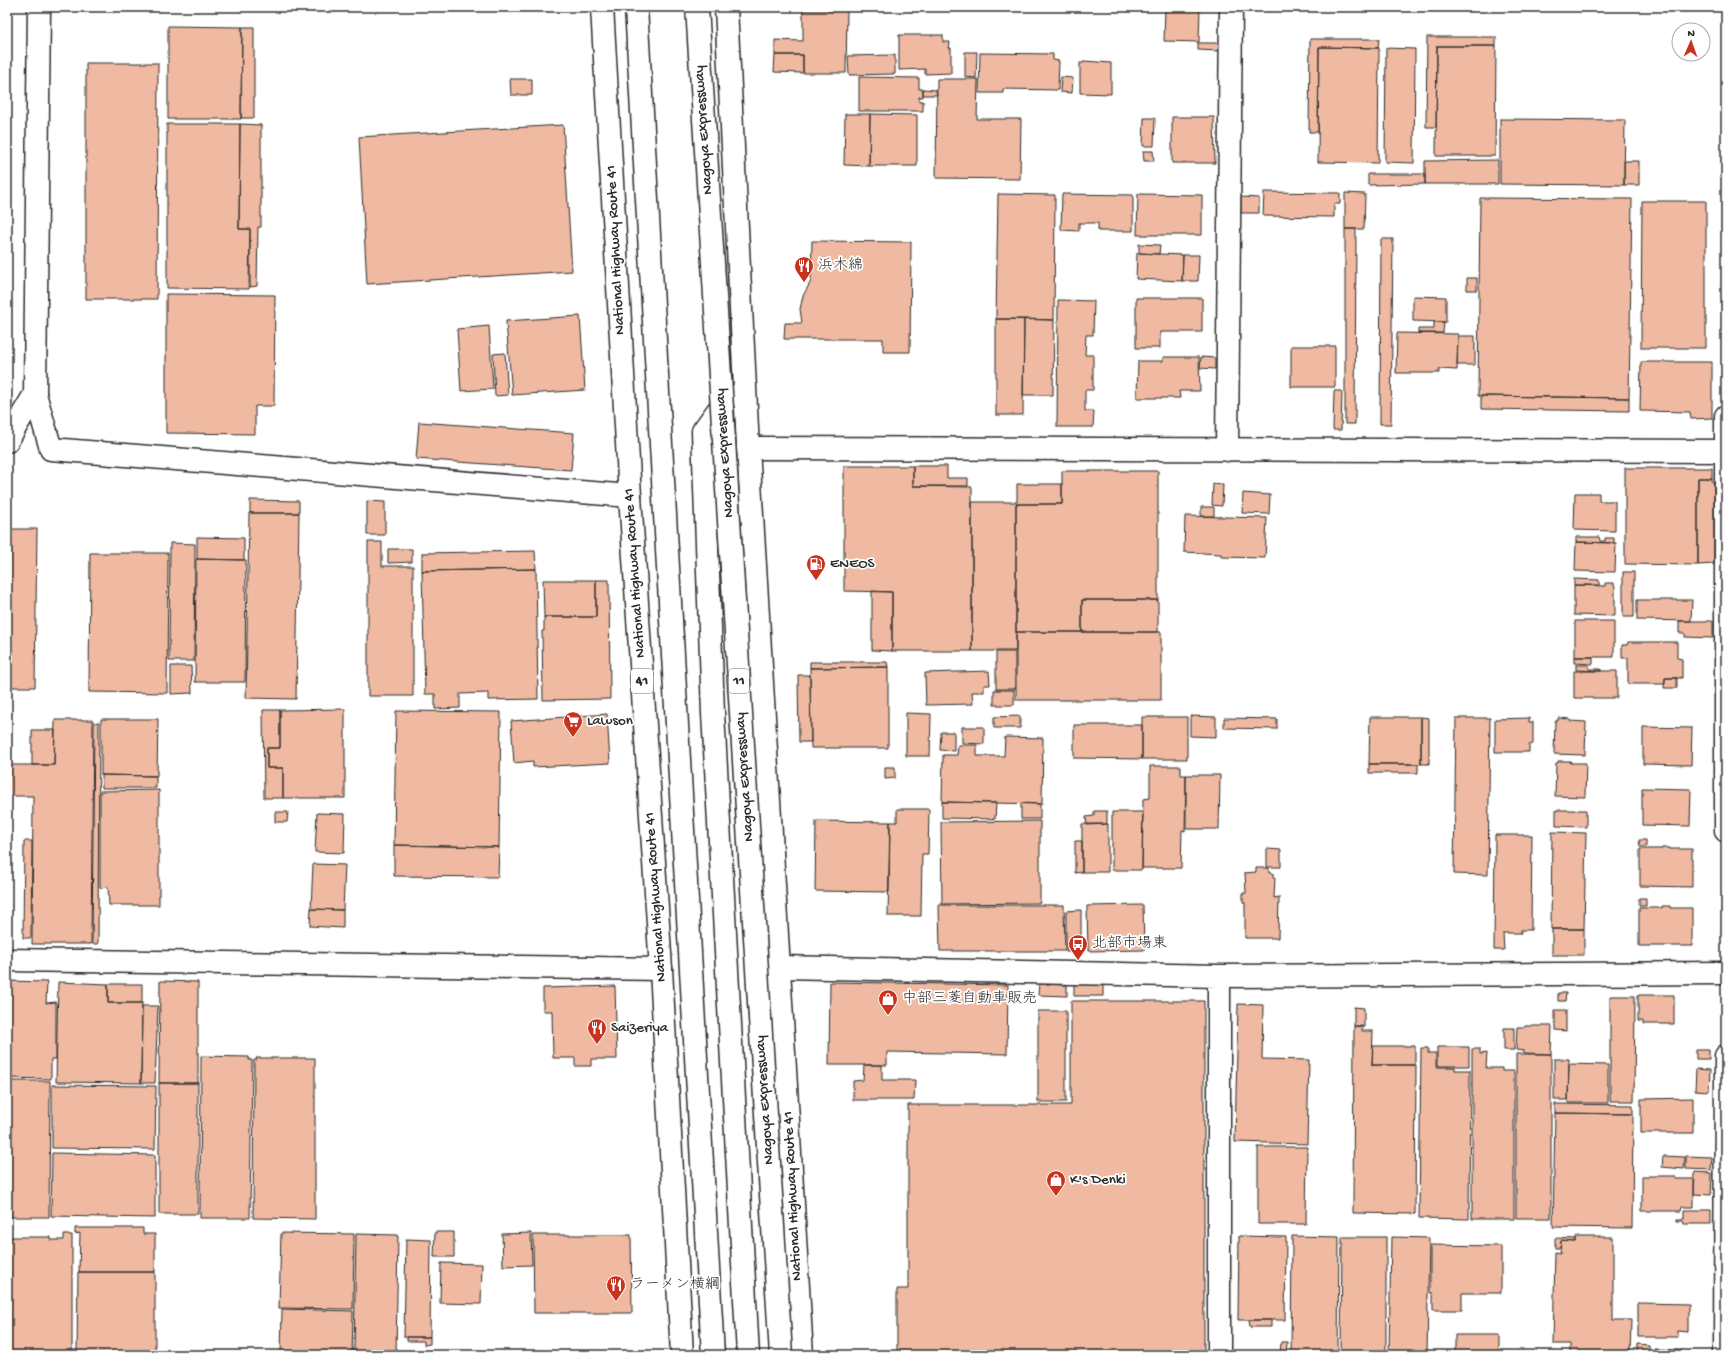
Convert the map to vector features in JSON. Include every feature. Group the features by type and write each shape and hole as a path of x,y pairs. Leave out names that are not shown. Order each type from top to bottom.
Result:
{"main road":[{"path":"39,7 35,394 51,449 630,496"},
{"name":"National Highway Route 41","path":"602,7 630,496 661,969 682,1355"},
{"path":"636,7 713,1355"},
{"name":"Nagoya Expressway","path":"697,7 781,1355"},
{"name":"National Highway Route 41","path":"726,7 748,448 802,1355"},
{"path":"1227,450 1231,7"},
{"path":"727,34 707,66 727,398 703,431 713,713 748,1355"},
{"path":"7,441 35,394"},
{"path":"1726,416 1726,831"},
{"path":"748,448 1726,451"},
{"path":"7,960 661,969"},
{"path":"780,967 1219,976 1726,973"},
{"path":"1218,1355 1219,976"},
{"path":"1725,1355 1726,1056"}],"building":[{"path":"1165,7 1200,7 1199,42 1164,41"},
{"path":"803,10 847,10 846,73 803,73 803,55 775,55 775,40 803,41"},
{"path":"168,26 242,27 241,119 168,119"},
{"path":"242,27 254,27 254,118 241,118"},
{"path":"899,35 943,35 943,42 950,42 951,73 925,74 925,69 899,70"},
{"path":"1427,37 1496,37 1496,46 1437,46 1436,127 1426,127"},
{"path":"1310,39 1379,39 1378,48 1319,47 1318,132 1309,132"},
{"path":"1198,43 1219,43 1218,51 1198,50"},
{"path":"1437,46 1496,46 1495,156 1436,156"},
{"path":"1319,47 1379,48 1378,163 1318,162"},
{"path":"1386,48 1415,49 1414,163 1385,162"},
{"path":"965,52 977,52 976,78 965,77"},
{"path":"980,53 1053,54 1053,60 1059,61 1058,90 1003,89 1003,93 979,93"},
{"path":"775,55 803,55 803,73 774,72"},
{"path":"895,55 895,74 849,75 848,56"},
{"path":"1084,61 1111,63 1111,94 1080,93 1080,63 1084,63"},
{"path":"86,63 158,63 157,299 86,299"},
{"path":"859,77 919,78 919,89 923,89 923,97 919,97 919,101 923,101 923,111 859,111"},
{"path":"1061,77 1073,78 1072,93 1060,92"},
{"path":"510,79 532,79 532,95 511,95"},
{"path":"937,79 978,79 977,119 1021,119 1020,179 936,178"},
{"path":"923,89 936,90 937,95 923,95"},
{"path":"845,114 870,114 869,166 844,165"},
{"path":"870,114 917,115 917,166 869,166"},
{"path":"1172,117 1214,117 1215,163 1172,163"},
{"path":"1144,118 1155,118 1154,146 1143,146"},
{"path":"1500,119 1625,120 1624,185 1500,184"},
{"path":"167,124 240,124 239,229 250,229 249,289 167,288"},
{"path":"240,124 261,125 261,227 258,227 257,286 250,287 250,229 239,229"},
{"path":"563,125 572,271 367,284 359,137"},
{"path":"1143,151 1153,151 1154,161 1144,161"},
{"path":"1498,160 1498,184 1425,184 1425,161"},
{"path":"1624,161 1639,161 1639,185 1624,185"},
{"path":"1368,174 1425,174 1425,184 1368,185"},
{"path":"1264,192 1340,193 1340,204 1334,204 1334,217 1263,216"},
{"path":"1345,193 1365,194 1364,229 1345,229"},
{"path":"998,194 1055,195 1054,320 996,319"},
{"path":"1062,194 1133,195 1133,231 1098,231 1098,223 1079,223 1079,231 1061,230"},
{"path":"1138,194 1202,195 1202,235 1137,235"},
{"path":"1241,197 1259,198 1259,213 1241,213"},
{"path":"1480,198 1632,199 1629,398 1478,396"},
{"path":"1642,201 1706,201 1706,348 1641,348"},
{"path":"1345,229 1356,229 1355,424 1345,424"},
{"path":"1381,239 1393,239 1391,424 1380,424"},
{"path":"812,241 911,242 910,352 883,352 883,339 784,339 785,323 802,323 800,309 803,296 811,281"},
{"path":"1139,244 1160,245 1159,254 1139,253"},
{"path":"1137,253 1183,255 1182,281 1136,279"},
{"path":"1183,255 1199,255 1198,281 1182,281"},
{"path":"1467,278 1477,278 1477,290 1467,290"},
{"path":"166,294 275,295 274,406 255,406 255,434 166,433"},
{"path":"1413,296 1446,297 1446,322 1413,321"},
{"path":"1136,298 1202,298 1202,332 1160,332 1160,348 1136,348"},
{"path":"1058,300 1094,301 1093,335 1086,335 1085,355 1093,355 1093,390 1085,390 1085,411 1094,411 1093,427 1057,427"},
{"path":"580,316 585,390 512,395 506,321"},
{"path":"996,319 1024,319 1023,415 996,415"},
{"path":"1024,319 1054,320 1053,395 1023,395"},
{"path":"1434,322 1444,322 1443,333 1418,333 1418,329 1434,329"},
{"path":"489,326 493,389 461,391 457,329"},
{"path":"1397,333 1458,334 1457,370 1439,369 1439,373 1396,373"},
{"path":"1458,336 1475,336 1475,365 1457,365"},
{"path":"1291,346 1335,346 1335,387 1291,387"},
{"path":"505,353 508,395 495,396 493,354"},
{"path":"1163,357 1199,357 1200,391 1179,391 1180,398 1137,398 1138,361 1163,361"},
{"path":"1201,357 1215,358 1215,369 1200,368"},
{"path":"1641,362 1712,362 1712,418 1691,419 1690,412 1640,411"},
{"path":"1334,391 1342,391 1341,430 1333,430"},
{"path":"1481,396 1629,398 1629,411 1481,409"},
{"path":"419,422 574,433 571,470 416,459"},
{"path":"844,466 913,466 913,486 972,487 972,651 892,651 892,592 844,591"},
{"path":"913,466 947,466 947,478 968,478 968,486 913,486"},
{"path":"1625,468 1712,468 1712,478 1698,478 1698,565 1625,564"},
{"path":"1062,471 1158,471 1158,600 1082,600 1082,632 1016,632 1016,504 1062,504"},
{"path":"1698,478 1712,478 1712,482 1714,482 1714,564 1698,565"},
{"path":"1017,484 1062,484 1062,504 1016,504 1016,651 972,651 972,502 1017,502"},
{"path":"1213,484 1223,485 1222,506 1212,505"},
{"path":"1243,493 1270,495 1269,514 1242,513"},
{"path":"1575,493 1599,493 1599,501 1615,501 1615,531 1574,530"},
{"path":"250,500 299,501 299,513 250,513"},
{"path":"367,501 385,502 385,535 367,535"},
{"path":"1201,507 1214,507 1214,516 1201,516"},
{"path":"249,513 299,513 296,699 246,698"},
{"path":"1185,516 1267,518 1265,558 1221,557 1221,554 1184,552"},
{"path":"7,529 37,529 35,687 7,687"},
{"path":"197,537 244,538 244,560 197,559"},
{"path":"1576,537 1599,537 1600,541 1605,541 1605,538 1614,538 1614,543 1576,542"},
{"path":"368,542 382,542 382,566 413,566 413,696 368,696"},
{"path":"1576,542 1616,543 1615,572 1575,571"},
{"path":"170,543 195,544 194,661 169,661"},
{"path":"388,549 412,549 412,562 388,563"},
{"path":"535,551 536,569 422,571 422,553"},
{"path":"90,553 168,553 167,693 89,692"},
{"path":"196,559 246,560 245,682 195,682"},
{"path":"536,569 538,699 488,700 488,693 460,694 460,708 435,709 435,694 425,694 422,571"},
{"path":"1623,572 1634,572 1634,617 1623,617"},
{"path":"1574,579 1599,580 1599,585 1574,585"},
{"path":"543,580 596,580 596,617 544,617"},
{"path":"596,580 609,580 610,699 543,700 542,631 544,631 544,617 596,617"},
{"path":"1605,583 1614,583 1615,586 1615,616 1574,615 1574,585 1605,586"},
{"path":"872,591 892,592 892,651 872,650"},
{"path":"1082,600 1158,600 1158,632 1082,632"},
{"path":"1637,600 1692,600 1691,621 1637,620"},
{"path":"1575,621 1614,621 1614,657 1575,657"},
{"path":"1679,621 1713,621 1713,638 1685,637 1685,633 1679,633"},
{"path":"1016,632 1161,632 1161,700 1016,700"},
{"path":"1628,642 1677,642 1677,658 1682,659 1682,678 1665,678 1665,684 1628,684 1628,658 1622,658 1622,645 1627,645"},
{"path":"996,652 1015,652 1015,689 996,689"},
{"path":"1575,657 1593,657 1593,664 1575,663"},
{"path":"810,662 887,662 888,667 810,668"},
{"path":"1576,665 1589,665 1589,669 1601,669 1601,671 1576,670"},
{"path":"171,666 191,666 192,693 171,694"},
{"path":"888,667 888,748 811,748 810,668"},
{"path":"989,671 990,685 984,685 984,692 972,692 973,704 926,705 925,673"},
{"path":"1574,671 1617,671 1617,698 1574,698"},
{"path":"798,675 810,675 811,742 799,742"},
{"path":"1665,678 1677,678 1677,688 1664,688"},
{"path":"994,690 1014,690 1014,705 994,705"},
{"path":"345,709 345,798 283,798 283,768 267,768 267,748 280,748 280,710"},
{"path":"263,710 280,710 280,748 267,748 267,768 283,768 283,798 264,798"},
{"path":"396,711 501,712 499,847 394,845"},
{"path":"906,713 931,714 930,756 906,756"},
{"path":"607,714 610,763 533,767 533,761 514,763 511,721"},
{"path":"1020,716 1020,728 994,728 994,717"},
{"path":"1190,716 1216,717 1216,737 1190,736"},
{"path":"1142,717 1187,717 1187,759 1142,759"},
{"path":"1370,717 1421,717 1421,764 1369,764"},
{"path":"1421,717 1429,718 1429,764 1421,764"},
{"path":"1224,718 1277,719 1277,729 1224,728"},
{"path":"1456,718 1490,718 1488,875 1454,874"},
{"path":"1529,718 1529,722 1533,722 1533,744 1529,745 1529,752 1495,752 1495,719"},
{"path":"1558,718 1570,719 1570,721 1586,722 1585,755 1554,754 1555,721 1558,721"},
{"path":"101,719 158,719 157,776 101,775"},
{"path":"55,720 93,720 91,944 32,944 33,796 7,796 7,765 54,765"},
{"path":"99,722 98,944 92,944 94,723"},
{"path":"1074,725 1142,725 1142,759 1074,758"},
{"path":"962,727 984,727 984,744 962,743"},
{"path":"1643,727 1692,728 1691,765 1643,764"},
{"path":"32,730 55,730 54,765 32,765"},
{"path":"941,732 954,732 954,751 940,750"},
{"path":"1005,737 1043,738 1042,804 942,802 943,755 957,755 958,745 977,745 977,756 1004,756"},
{"path":"1558,761 1586,763 1585,797 1555,796 1556,763 1558,763"},
{"path":"1369,764 1418,764 1418,773 1369,773"},
{"path":"1150,766 1181,766 1181,775 1186,775 1185,831 1182,830 1181,868 1142,868 1143,799 1150,798"},
{"path":"885,767 895,767 895,778 885,779"},
{"path":"102,775 156,776 156,788 102,788"},
{"path":"1186,775 1220,775 1219,829 1186,829"},
{"path":"1642,788 1691,789 1690,826 1642,825"},
{"path":"159,790 159,905 109,905 108,887 100,888 100,791"},
{"path":"942,802 996,803 995,819 942,818"},
{"path":"1021,803 1040,804 1040,819 1021,819"},
{"path":"897,809 929,809 928,854 922,854 921,916 888,916 890,822 897,822"},
{"path":"1556,810 1586,810 1586,827 1556,826"},
{"path":"1094,811 1107,811 1107,824 1087,825 1086,817 1094,816"},
{"path":"275,812 288,812 287,822 275,822"},
{"path":"1112,812 1143,812 1142,870 1112,870"},
{"path":"317,813 345,814 344,853 315,852"},
{"path":"816,821 890,822 889,892 815,891"},
{"path":"1040,821 1040,903 942,904 941,822"},
{"path":"1082,824 1108,824 1108,872 1082,872"},
{"path":"1552,832 1586,833 1584,929 1551,929"},
{"path":"1495,835 1532,835 1531,930 1521,930 1521,933 1503,933 1504,950 1494,950"},
{"path":"1639,840 1646,840 1646,847 1640,847"},
{"path":"24,841 32,841 31,938 23,938"},
{"path":"1075,841 1082,841 1082,872 1075,873"},
{"path":"394,845 499,847 498,877 394,876"},
{"path":"1267,849 1281,850 1281,867 1267,867"},
{"path":"1640,849 1692,849 1692,887 1640,886"},
{"path":"313,864 345,865 343,910 311,909"},
{"path":"1256,868 1269,868 1269,873 1273,873 1273,878 1275,878 1274,898 1279,897 1278,938 1245,938 1245,903 1243,902 1243,893 1246,893 1245,873 1256,872"},
{"path":"1639,898 1646,898 1646,906 1639,906"},
{"path":"939,905 1064,905 1065,951 940,951"},
{"path":"1143,905 1144,950 1088,951 1087,906"},
{"path":"1662,906 1670,906 1670,908 1692,908 1692,946 1639,946 1639,908 1662,908"},
{"path":"311,909 343,910 343,928 310,926"},
{"path":"1081,910 1081,952 1066,952 1066,911"},
{"path":"1552,929 1584,929 1584,955 1552,955"},
{"path":"7,981 47,982 46,1003 56,1002 56,1059 51,1059 51,1079 7,1078"},
{"path":"160,981 198,982 198,1083 159,1083"},
{"path":"58,982 108,984 108,1003 142,1003 141,1083 56,1082"},
{"path":"830,982 1008,985 1007,1054 887,1052 887,1065 829,1065"},
{"path":"1103,983 1103,996 1074,996 1074,984"},
{"path":"108,984 142,984 142,1003 108,1003"},
{"path":"1039,984 1067,985 1067,996 1038,995"},
{"path":"615,986 617,1059 591,1059 591,1066 575,1066 575,1058 553,1058 552,1011 543,1011 543,988"},
{"path":"1558,993 1566,993 1565,1001 1558,1001"},
{"path":"1638,995 1674,995 1674,1024 1643,1024 1643,1021 1638,1021"},
{"path":"1610,996 1635,996 1634,1101 1610,1101"},
{"name":"K's Denki","path":"1071,1001 1204,1001 1204,1355 897,1355 897,1289 908,1289 908,1105 1071,1105"},
{"path":"1238,1004 1263,1005 1262,1059 1309,1060 1307,1144 1235,1142"},
{"path":"142,1006 158,1006 155,1083 141,1083"},
{"path":"1354,1007 1364,1008 1364,1027 1354,1026"},
{"path":"1555,1010 1566,1010 1566,1031 1555,1030"},
{"path":"1038,1011 1066,1011 1066,1102 1038,1102"},
{"path":"1354,1026 1362,1026 1362,1031 1373,1031 1372,1065 1416,1065 1415,1214 1353,1213"},
{"path":"1552,1026 1551,1054 1524,1053 1524,1051 1516,1050 1517,1027"},
{"path":"1504,1028 1514,1028 1514,1050 1504,1050"},
{"path":"1373,1046 1415,1046 1415,1065 1372,1065"},
{"path":"1437,1047 1469,1047 1469,1066 1437,1066"},
{"path":"1421,1048 1428,1048 1428,1053 1436,1053 1436,1067 1455,1067 1455,1070 1470,1070 1469,1219 1419,1218"},
{"path":"1472,1049 1480,1049 1480,1054 1487,1053 1486,1068 1502,1068 1502,1071 1514,1071 1514,1219 1472,1219"},
{"path":"1696,1049 1709,1049 1709,1059 1696,1059"},
{"path":"1516,1054 1551,1054 1551,1218 1516,1218"},
{"path":"201,1056 249,1057 249,1060 252,1060 250,1218 200,1218"},
{"path":"256,1058 315,1058 315,1219 253,1218 254,1060 257,1060"},
{"path":"1554,1059 1569,1059 1568,1100 1554,1100"},
{"path":"1569,1064 1608,1065 1608,1103 1568,1103"},
{"path":"864,1065 882,1065 882,1080 915,1080 914,1100 853,1100 853,1081 863,1080"},
{"path":"1696,1069 1710,1070 1709,1091 1695,1090"},
{"path":"7,1081 50,1081 49,1217 7,1217"},
{"path":"159,1083 198,1083 198,1214 159,1214"},
{"path":"52,1085 156,1086 155,1149 52,1148"},
{"path":"1693,1098 1693,1133 1641,1133 1641,1099"},
{"path":"1555,1104 1633,1105 1633,1114 1555,1113"},
{"path":"1555,1113 1633,1114 1632,1228 1553,1227"},
{"path":"1258,1147 1307,1147 1306,1224 1258,1224"},
{"path":"52,1153 155,1155 155,1218 51,1216"},
{"path":"1663,1156 1685,1157 1684,1169 1662,1167"},
{"path":"1686,1156 1712,1157 1711,1170 1686,1169"},
{"path":"1695,1172 1712,1173 1711,1195 1694,1194"},
{"path":"1642,1176 1675,1176 1675,1179 1694,1179 1694,1207 1682,1207 1681,1211 1642,1211"},
{"path":"1684,1210 1711,1210 1711,1224 1684,1224 1683,1221 1677,1221 1677,1219 1684,1219"},
{"path":"75,1228 143,1228 143,1234 155,1234 155,1272 79,1272 80,1233 75,1234"},
{"path":"435,1232 454,1232 454,1257 434,1257"},
{"path":"281,1233 354,1234 353,1309 279,1308"},
{"path":"531,1233 532,1265 503,1266 502,1234"},
{"path":"356,1234 398,1235 396,1355 354,1355"},
{"path":"64,1235 72,1235 72,1355 7,1355 7,1237 51,1237 51,1240 64,1240"},
{"path":"533,1235 631,1235 632,1313 534,1313"},
{"path":"1239,1236 1286,1237 1285,1320 1238,1320"},
{"path":"1292,1236 1339,1237 1338,1355 1291,1355"},
{"path":"1342,1237 1386,1237 1386,1355 1341,1355"},
{"path":"1391,1237 1429,1238 1427,1355 1389,1355"},
{"path":"1575,1237 1613,1237 1613,1320 1631,1320 1630,1355 1570,1355 1570,1344 1553,1344 1555,1252 1560,1253 1561,1241 1575,1242"},
{"path":"1555,1238 1575,1239 1575,1242 1561,1241 1560,1248 1555,1248"},
{"path":"406,1239 431,1240 430,1337 404,1337"},
{"path":"1430,1245 1501,1246 1501,1293 1462,1293 1462,1310 1433,1310 1433,1293 1430,1293"},
{"path":"441,1263 482,1264 481,1304 440,1303"},
{"path":"78,1272 155,1272 155,1355 77,1355"},
{"path":"1638,1303 1689,1304 1689,1332 1678,1331 1678,1337 1638,1337"},
{"path":"282,1309 353,1311 352,1355 281,1355"},
{"path":"1249,1320 1271,1320 1271,1327 1250,1327"},
{"path":"1455,1335 1499,1335 1499,1355 1455,1355"},
{"path":"407,1337 430,1337 430,1344 424,1345 424,1341 407,1341"},
{"path":"1281,1342 1287,1342 1286,1355 1280,1355"},
{"path":"1637,1345 1650,1346 1650,1355 1637,1355"},
{"path":"1655,1348 1681,1349 1681,1355 1655,1355"}],"place":[{"name":"浜木綿","path":"804,283"},
{"name":"ENEOS","path":"816,581"},
{"name":"Lawson","path":"573,738"},
{"name":"北部市場東","path":"1078,961"},
{"name":"中部三菱自動車販売","path":"888,1016"},
{"name":"Saizeriya","path":"597,1045"},
{"name":"K's Denki","path":"1056,1197"},
{"name":"ラーメン横綱","path":"616,1302"}]}
